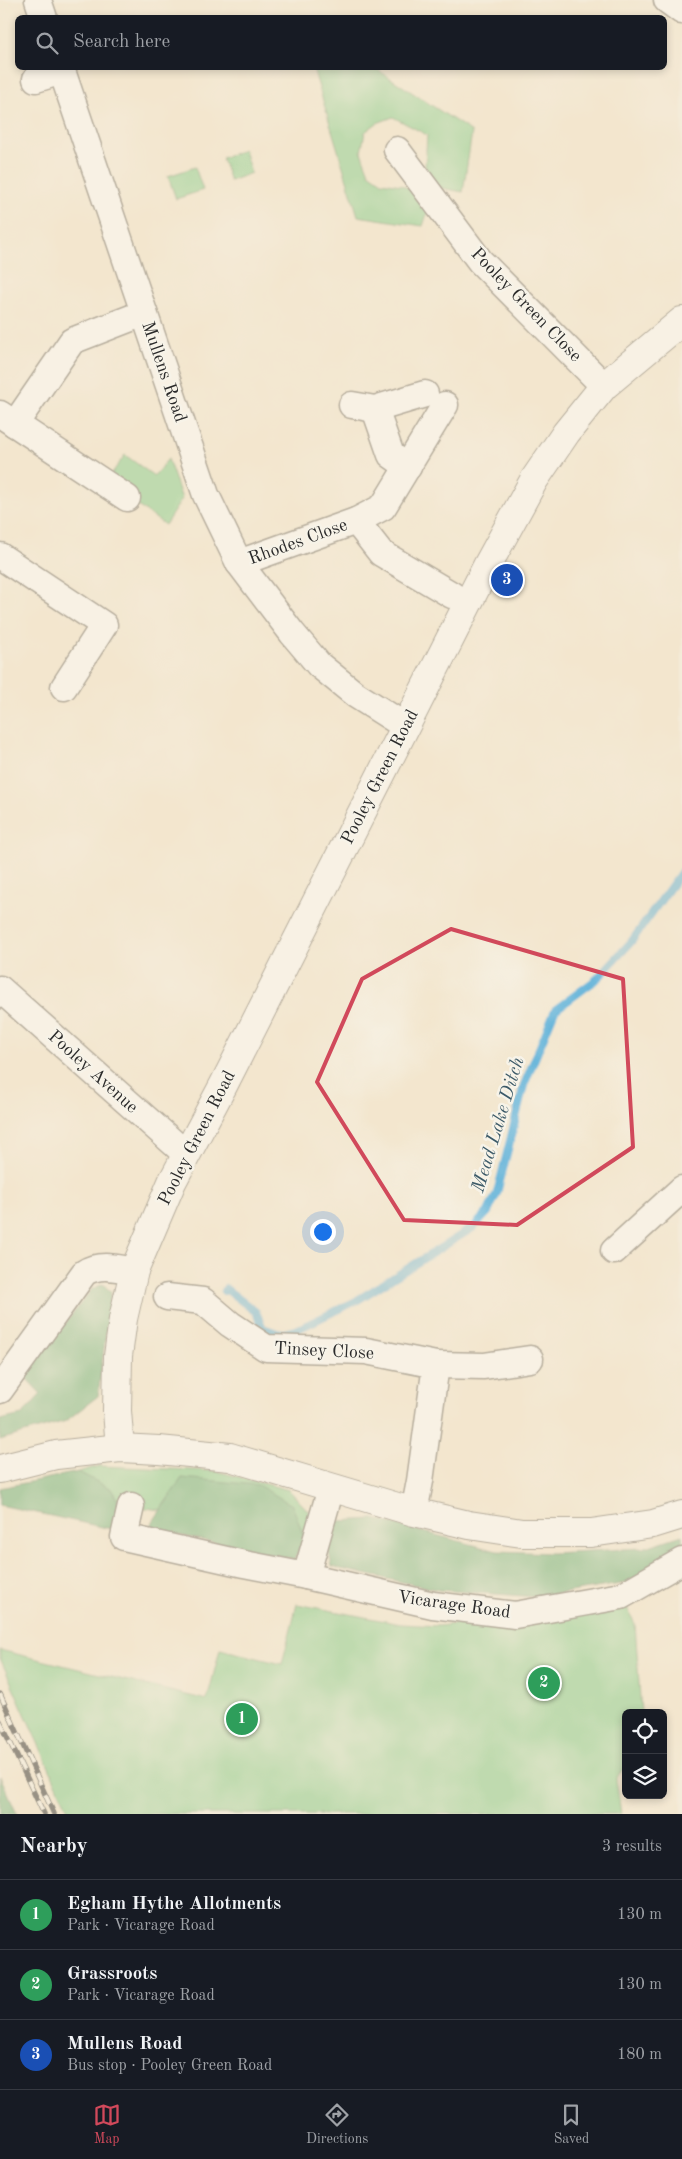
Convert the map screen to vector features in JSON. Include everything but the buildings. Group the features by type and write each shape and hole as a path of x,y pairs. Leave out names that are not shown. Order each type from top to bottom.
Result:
{"street":[{"path":"38,0 43,15"},
{"path":"666,0 682,11"},
{"path":"36,79 59,70"},
{"name":"Mullens Road","path":"62,70 206,495 239,563 292,633 319,664 356,695 405,726"},
{"name":"Pooley Green Close","path":"398,150 480,261 604,386"},
{"path":"126,498 8,419 72,340 144,313"},
{"name":"Pooley Green Road","path":"120,1448 118,1356 123,1319 134,1271 186,1154 224,1084 405,726 534,480 566,432 604,386 682,321"},
{"name":"Rhodes Close","path":"239,563 356,521 383,507 408,466 435,400 363,407 391,455 408,466"},
{"name":"Rhodes Close","path":"356,521 381,553 452,596"},
{"path":"0,556 104,625 64,688"},
{"name":"Pooley Avenue","path":"0,989 186,1154"},
{"path":"614,1251 682,1189"},
{"path":"6,1394 84,1273 91,1268 101,1267 134,1271"},
{"name":"Tinsey Close","path":"167,1297 203,1301 230,1324 266,1348 366,1351 436,1365 484,1366 530,1359"},
{"path":"414,1512 436,1365"},
{"path":"0,1469 56,1455 120,1448 230,1457 414,1512 469,1525 522,1532 591,1533 653,1524 682,1515"},
{"path":"306,1576 331,1488"},
{"name":"Vicarage Road","path":"131,1506 124,1537 433,1605 515,1615 621,1596 682,1561"}],"highlighted area":[{"path":"451,929 623,979 633,1147 517,1225 404,1220 317,1082 362,979"}],"green space":[{"path":"314,70 378,70 472,132 463,192 436,187 425,167 427,135 393,117 377,123 365,132 361,152 369,173 382,182 401,185 410,189 428,211 423,226 358,216"},
{"path":"244,150 251,173 230,181 222,158"},
{"path":"195,167 203,190 176,199 168,176"},
{"path":"125,455 154,476 168,459 182,499 165,525 105,483"},
{"path":"103,1284 111,1292 98,1396 66,1421 0,1440 0,1420 22,1415 41,1394 24,1376 92,1289"},
{"path":"99,1466 216,1471 289,1490 312,1515 305,1539 182,1478 160,1510 120,1504 111,1489 78,1472"},
{"path":"78,1472 111,1489 120,1504 116,1530 0,1505 0,1488"},
{"path":"182,1478 258,1485 292,1505 305,1539 294,1559 148,1529"},
{"path":"374,1519 497,1551 552,1553 643,1548 682,1535 682,1551 627,1583 538,1597 439,1590 332,1567 327,1543 338,1521"},
{"path":"297,1604 401,1624 438,1626 625,1604 635,1624 641,1709 622,1709 622,1771 616,1778 621,1814 82,1814 68,1810 0,1658 0,1650 207,1700 220,1649 282,1664"},
{"path":"0,1776 17,1814 0,1814"}],"waterway":[{"name":"Mead Lake Ditch","path":"224,1291 226,1289 256,1312 263,1328 280,1334 296,1330 356,1301 474,1227 488,1212 497,1193 524,1085 555,1010 597,979 631,942 682,871"}],"railway":[{"path":"0,1694 54,1814"},
{"path":"0,1721 44,1814"}],"place":[{"name":"Mullens Road","path":"507,580"},
{"name":"Grassroots","path":"544,1683"},
{"name":"Egham Hythe Allotments","path":"242,1719"}]}
